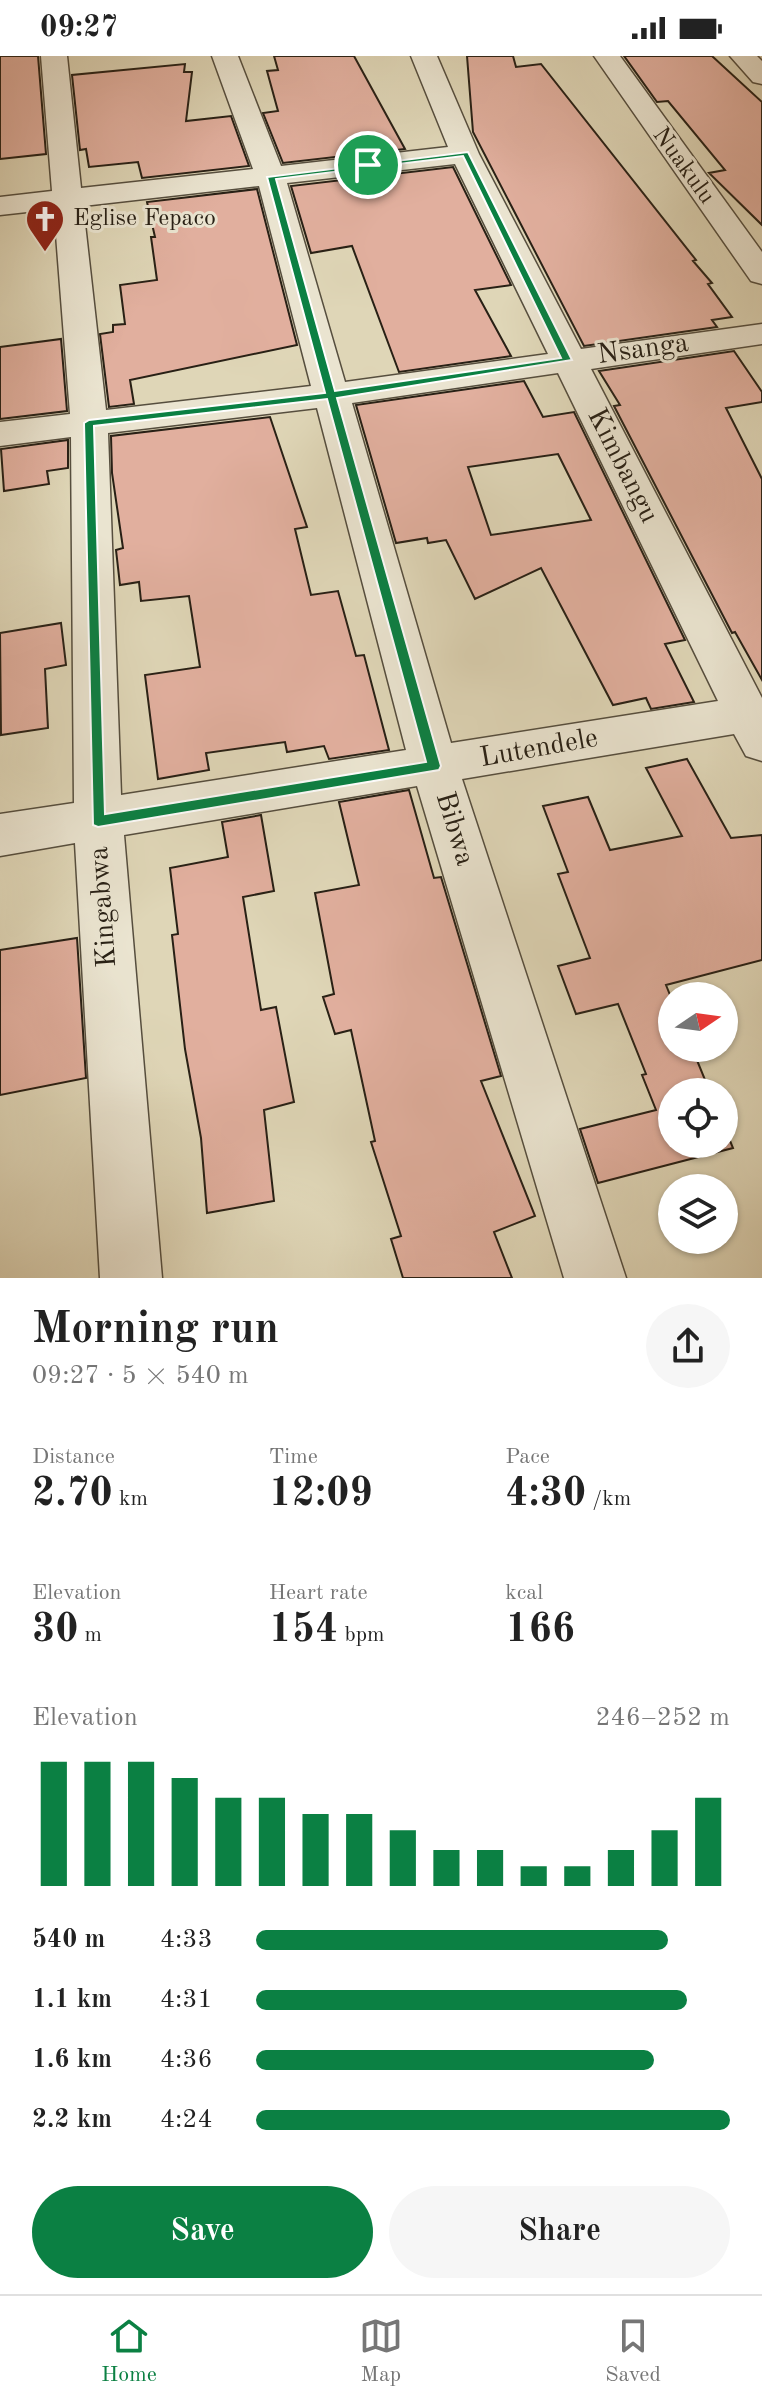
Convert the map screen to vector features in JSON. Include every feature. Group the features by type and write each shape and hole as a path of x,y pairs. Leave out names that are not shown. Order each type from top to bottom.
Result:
{"street":[{"name":"Kingabwa","path":"54,56 89,423 98,821 131,1278"},
{"name":"Bibwa","path":"225,56 271,177 434,766 595,1278"},
{"name":"Kimbangu","path":"424,56 465,154 754,729"},
{"name":"Nuakulu","path":"607,56 762,274"},
{"path":"743,56 762,76"},
{"path":"0,206 465,154"},
{"name":"Nsanga","path":"0,434 331,395 762,334"},
{"name":"Lutendele","path":"0,835 434,766 754,729"}],"building":[{"path":"0,56 38,56 46,154 0,159"},
{"path":"274,56 354,56 405,149 283,163 263,113 278,111 267,71 278,70"},
{"path":"467,56 513,56 516,67 541,64 696,260 693,261 712,283 708,284 732,317 712,320 717,327 584,346 473,132"},
{"path":"624,56 712,56 762,102 762,225 709,173 725,170 668,101 657,102"},
{"path":"185,64 184,72 192,72 186,121 231,116 249,166 142,178 138,162 89,167 86,149 80,150 72,75"},
{"path":"453,167 511,285 475,290 511,356 399,372 352,246 311,253 291,186"},
{"path":"257,189 297,345 130,380 134,404 109,407 100,334 113,332 113,325 125,324 120,285 157,280 151,237 155,237 147,202"},
{"path":"61,339 67,411 0,419 0,347"},
{"path":"734,351 762,392 762,402 726,408 762,479 762,680 735,632 732,633 614,406 620,405 599,371"},
{"path":"524,381 543,417 574,412 685,640 665,644 694,702 651,709 646,698 613,705 541,568 475,599 446,540 428,543 427,538 396,543 356,405","holes":["558,454 591,520 491,535 468,467"]},
{"path":"270,417 307,527 295,529 311,595 338,591 356,656 364,655 389,750 329,759 324,746 287,752 285,742 206,753 209,770 158,779 145,675 200,667 189,596 141,601 139,582 120,585 116,550 123,548 112,473 111,436"},
{"path":"68,440 68,468 47,471 49,484 4,491 1,449"},
{"path":"61,623 66,665 45,669 48,728 1,735 0,633"},
{"path":"687,759 731,838 762,835 762,960 678,982 658,982 658,1062 698,1062 704,1078 658,1078 658,1158 694,1158 598,1183 580,1129 656,1110 642,1075 646,1074 618,1004 576,1014 558,966 590,958 558,874 568,872 543,806 588,797 610,850 682,836 646,768"},
{"path":"409,790 434,878 441,877 501,1076 481,1081 535,1216 494,1232 512,1278 403,1278 391,1239 401,1236 371,1142 375,1141 351,1030 335,1034 323,997 334,994 315,893 359,885 339,802"},
{"path":"261,815 274,891 243,897 261,1010 276,1007 294,1102 264,1110 274,1201 207,1213 201,1138 185,1049 172,935 178,934 170,868 228,857 222,822"},
{"path":"77,938 86,1078 0,1095 0,950"}],"place":[{"name":"Eglise Fepaco","path":"45,253"}],"route":[{"path":"368,165 271,177 331,395 89,423 98,821 434,766 331,395 567,360 465,154 368,165"}]}
